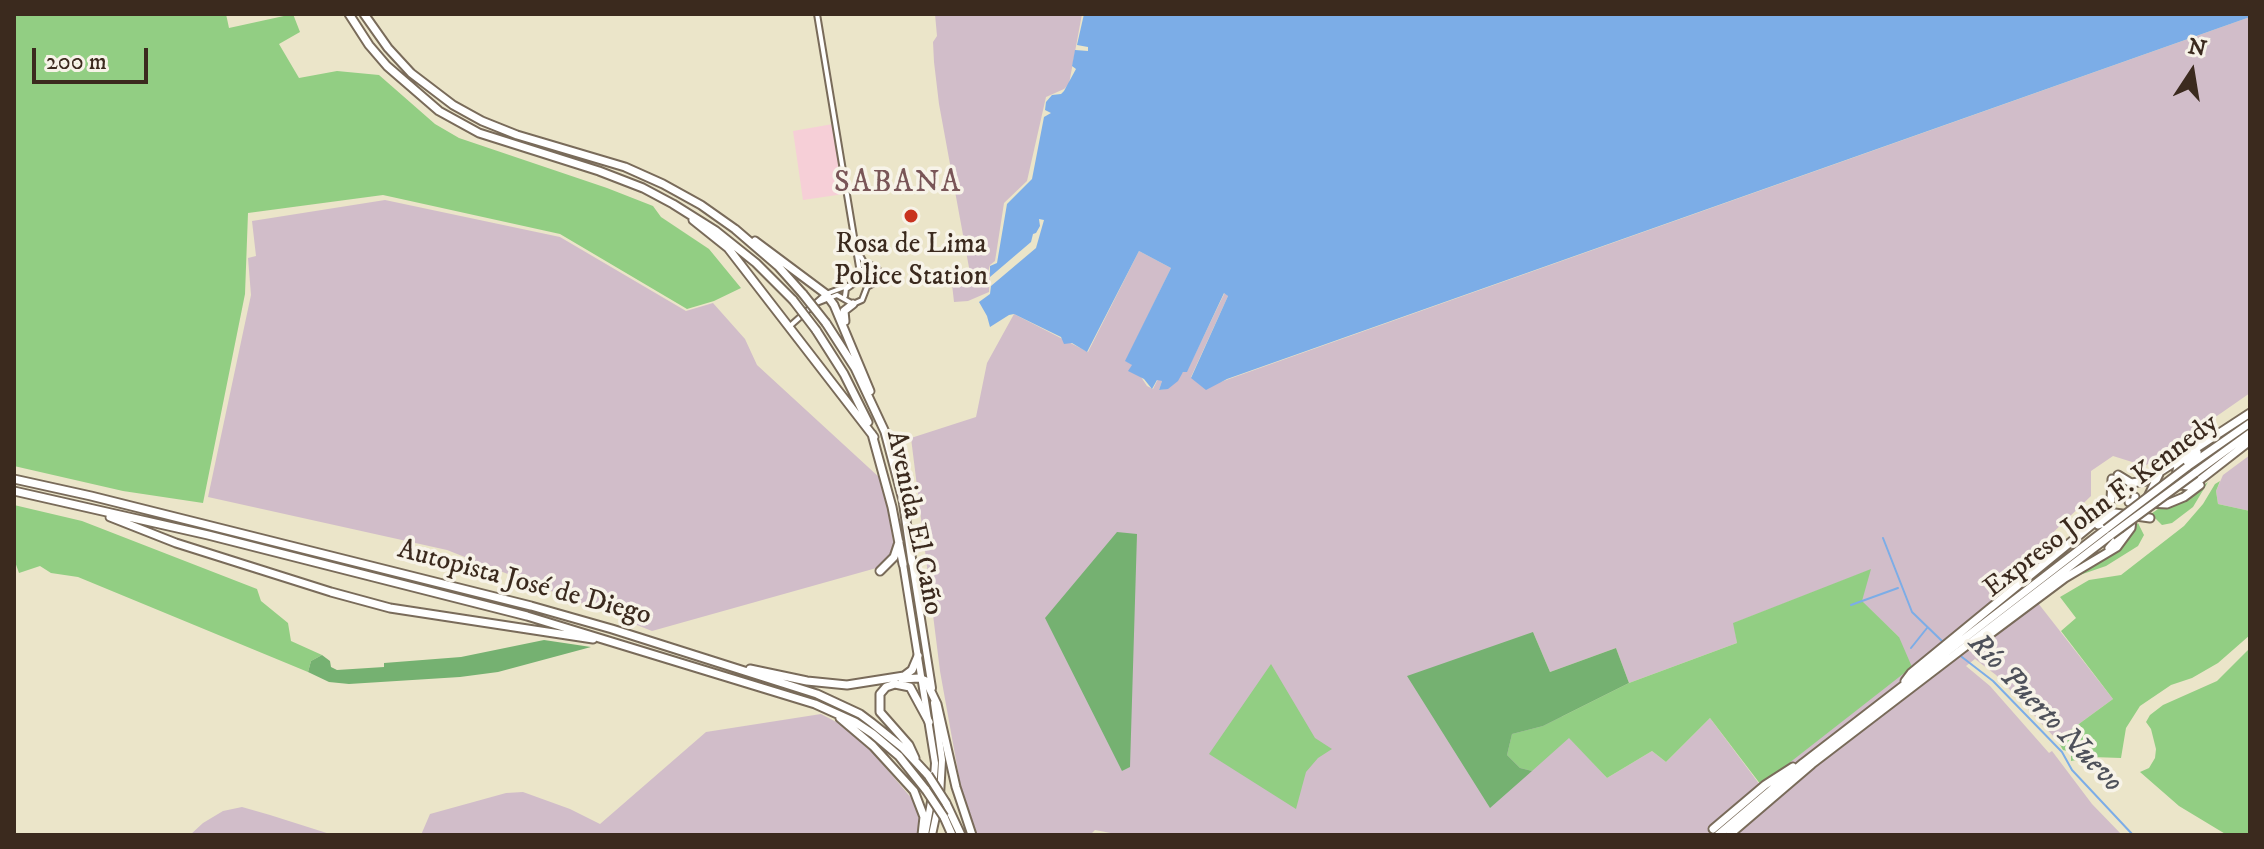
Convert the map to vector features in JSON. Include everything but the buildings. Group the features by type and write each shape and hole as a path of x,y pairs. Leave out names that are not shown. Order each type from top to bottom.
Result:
{"highway":[{"name":"Avenida El Caño","path":"349,14 387,66 414,92 446,115 506,144 599,171 673,204 716,231 756,263 793,300 816,330 844,374 874,437 899,540 935,770 924,835"},
{"name":"Avenida El Caño","path":"364,14 388,48 411,73 453,105 517,135 625,167 701,205 778,266 826,323 855,368 885,432 903,500 942,767 932,835"},
{"path":"673,204 728,248 874,437"},
{"path":"735,229 767,248 827,296 852,346"},
{"path":"849,301 843,317 876,412"},
{"path":"1959,643 2094,523 2111,500 2115,477 2136,483 2146,481 2250,413"},
{"name":"Expreso John F. Kennedy","path":"1959,643 1974,640 2187,467 2250,423"},
{"name":"Expreso John F. Kennedy","path":"1715,832 1959,643 2108,532 2250,433"},
{"path":"2211,440 2178,466 2175,473 2177,482 2188,486 2206,476 2250,441"},
{"path":"2094,523 2115,513 2145,518 2145,505 2161,472"},
{"path":"2108,550 2117,547 2131,528 2133,501 2145,505 2167,504 2195,490 2206,476"},
{"name":"Autopista José de Diego","path":"14,479 431,580 612,629 817,694 860,714 889,735 918,763 946,803 961,835"},
{"name":"Autopista José de Diego","path":"14,491 539,620 833,711 855,722 899,756 926,790 952,835"},
{"name":"Autopista José de Diego","path":"85,507 176,543 378,604 437,617 607,641"},
{"path":"1974,640 1982,640 2108,550 2118,538 2120,530 2110,521 2100,523 2074,540"},
{"path":"880,571 894,557 899,540"},
{"name":"Expreso John F. Kennedy","path":"1729,835 1945,654"},
{"path":"897,679 910,672 918,656"},
{"path":"731,667 832,684 897,679 921,679 927,683 937,704 956,787 972,835"},
{"path":"918,763 909,745 880,712 880,694 886,687 895,684 910,687 929,722"},
{"path":"833,711 873,746 912,788 924,817 924,835"}],"main road":[{"path":"790,326 814,304 859,280 860,273 817,14"},
{"path":"827,296 837,295 849,301 862,300 867,287 879,278 877,268 868,265 857,250"},
{"path":"860,273 868,265"},
{"path":"849,301 846,289 850,285"}],"shaded area":[{"path":"935,14 1082,14 1069,84 1046,97 1027,181 1004,203 995,261 988,272 989,292 968,301 954,302 952,284 970,273 939,104 933,42 937,36"},
{"path":"2250,17 2250,393 2145,466 2113,456 2091,471 2091,496 2013,571 2113,699 2057,740 1996,675 1975,659 1966,666 1990,686 2049,753 2052,751 2092,804 2122,835 1121,835 1095,830 1090,835 976,835 964,805 940,671 911,438 976,417 987,363 1014,314 1088,352 1139,251 1171,268 1126,361 1133,365 1147,386 1153,389 1158,379 1162,381 1159,390 1165,389 1187,371 1225,292 1228,296 1191,377 1203,387","holes":["1870,570 1861,601 1899,637 1760,785 1710,718 1666,762 1652,751 1607,778 1569,737 1533,632 1550,672 1616,648 1629,683 1737,643 1734,623"]},
{"path":"833,124 844,194 803,200 793,131"},
{"path":"385,200 560,237 686,311 713,303 745,339 757,365 880,478 890,519 893,555 880,567 652,631 447,550 208,497 251,295 248,258 256,256 252,221"},
{"path":"2250,455 2250,511 2218,504 2216,491 2223,475"},
{"path":"821,714 863,741 913,800 921,824 919,835 421,835 430,814 506,793 523,792 600,824 706,732"},
{"path":"242,807 333,835 190,835 223,811"}],"green space":[{"path":"14,14 226,14 229,28 293,14 300,32 279,44 299,78 337,71 379,75 435,124 459,138 653,206 661,217 709,249 741,288 687,309 560,234 383,195 248,213 245,294 203,503 123,491 14,466"},
{"path":"2220,481 2216,491 2218,504 2250,511 2250,635 2218,663 2192,678 2171,685 2140,706 2126,728 2121,758 2092,757 2071,761 2071,752 2063,750 2057,740 2113,699 2061,631 2076,618 2060,597 2089,580 2121,575 2184,526"},
{"path":"2208,482 2193,507 2172,523 2162,525 2151,514 2181,503"},
{"path":"14,505 82,521 257,589 261,601 288,623 291,641 322,655 311,661 308,672 78,577 51,573 40,566 19,573 14,559"},
{"path":"2138,523 2144,535 2138,546 2106,566 2074,577 1968,653 2078,573 2116,551"},
{"path":"1117,532 1137,534 1130,767 1122,771 1045,618"},
{"path":"1871,569 1862,601 1899,637 1912,667 1761,785 1710,718 1666,762 1652,751 1607,778 1569,738 1532,771 1520,768 1507,755 1512,734 1543,726 1629,683 1737,643 1733,623"},
{"path":"1533,632 1550,672 1616,648 1629,683 1543,726 1512,734 1507,755 1520,768 1532,771 1490,808 1407,676"},
{"path":"544,640 591,647 498,672 460,677 349,684 329,682 308,672 311,661 322,655 337,670 384,667 384,663 461,657"},
{"path":"2250,648 2250,835 2227,835 2179,806 2140,772 2149,768 2155,758 2151,729 2146,722 2163,705 2217,681"},
{"path":"1271,664 1315,738 1332,749 1318,758 1306,772 1296,809 1209,754"}],"water":[{"path":"1084,14 2250,14 2250,17 1227,379 1206,390 1191,378 1228,296 1224,293 1187,372 1183,372 1168,389 1159,390 1162,381 1157,380 1152,389 1144,379 1128,371 1132,365 1125,361 1171,268 1139,251 1087,352 1072,343 1064,344 1061,337 1014,314 990,327 979,302 990,294 991,286 1036,248 1044,220 1039,219 1040,226 1031,242 990,277 990,266 997,263 1007,204 1032,179 1044,117 1051,113 1045,110 1046,102 1052,95 1064,91 1076,69 1072,66 1075,50 1088,51 1088,47 1077,45"}],"waterway":[{"name":"Río Puerto Nuevo","path":"1883,538 1912,612 1943,642"},
{"path":"1851,605 1898,588"},
{"path":"1911,648 1927,628"},
{"name":"Río Puerto Nuevo","path":"1958,654 1993,681 2062,752 2072,770 2133,835"}],"place":[{"name":"Rosa de Lima Police Station","path":"911,216"}],"district":[{"name":"SABANA","path":"898,185"}]}
